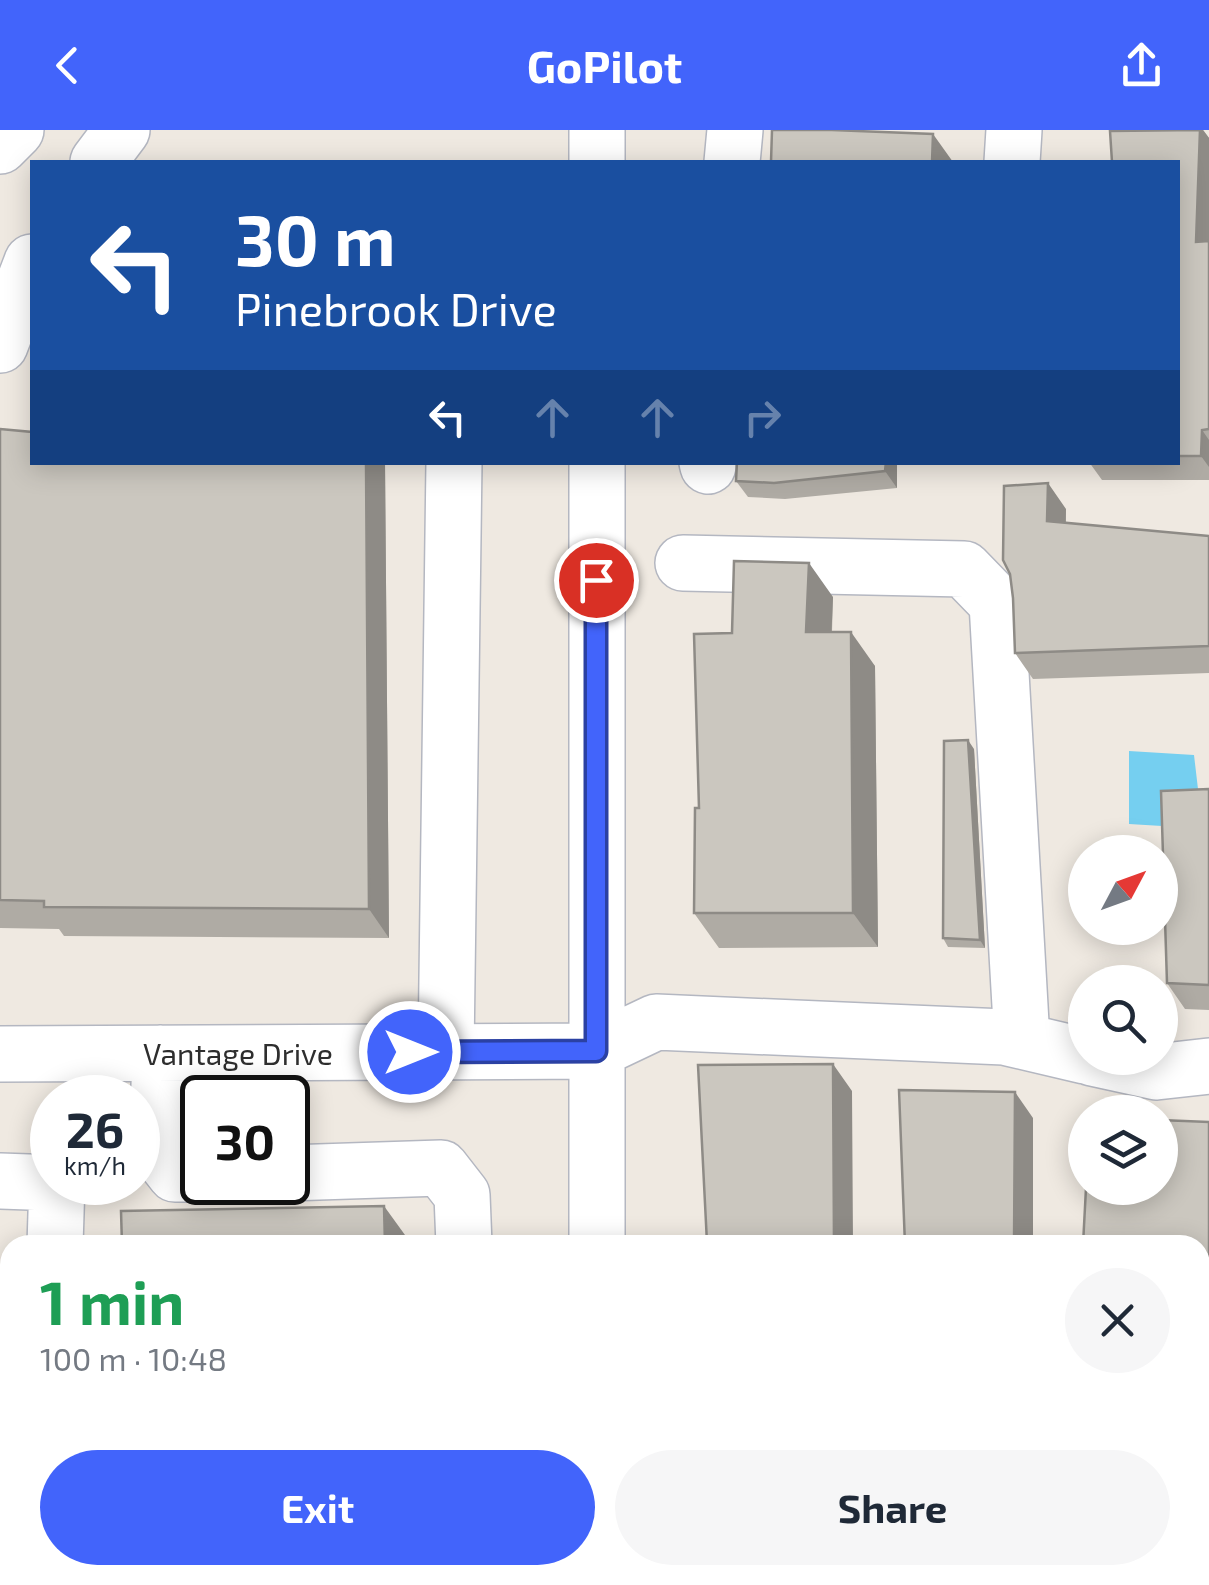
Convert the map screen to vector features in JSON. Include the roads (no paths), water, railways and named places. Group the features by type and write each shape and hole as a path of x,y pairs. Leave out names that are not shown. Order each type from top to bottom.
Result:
{"street":[{"path":"0,146 16,130"},
{"path":"100,160 122,130"},
{"path":"597,160 598,130"},
{"path":"732,160 735,130"},
{"path":"1012,160 1014,130"},
{"path":"0,284 30,260"},
{"path":"0,345 30,263"},
{"path":"446,1052 454,465"},
{"path":"597,465 597,1235"},
{"path":"684,563 964,568 997,603 1022,1041"},
{"path":"596,1051 656,1022 1004,1037 1068,1052"},
{"name":"Vantage Drive","path":"65,1075 160,1053 596,1051"},
{"path":"160,1053 157,1151 175,1174 180,1174"},
{"name":"Vantage Drive","path":"0,1054 58,1075"},
{"path":"1178,1070 1209,1066"},
{"path":"310,1172 442,1168 462,1195 464,1235"},
{"path":"0,1181 30,1182"},
{"path":"55,1235 56,1205"}],"water":[{"path":"1129,751 1194,755 1198,789 1164,790 1162,826 1129,824"}]}
